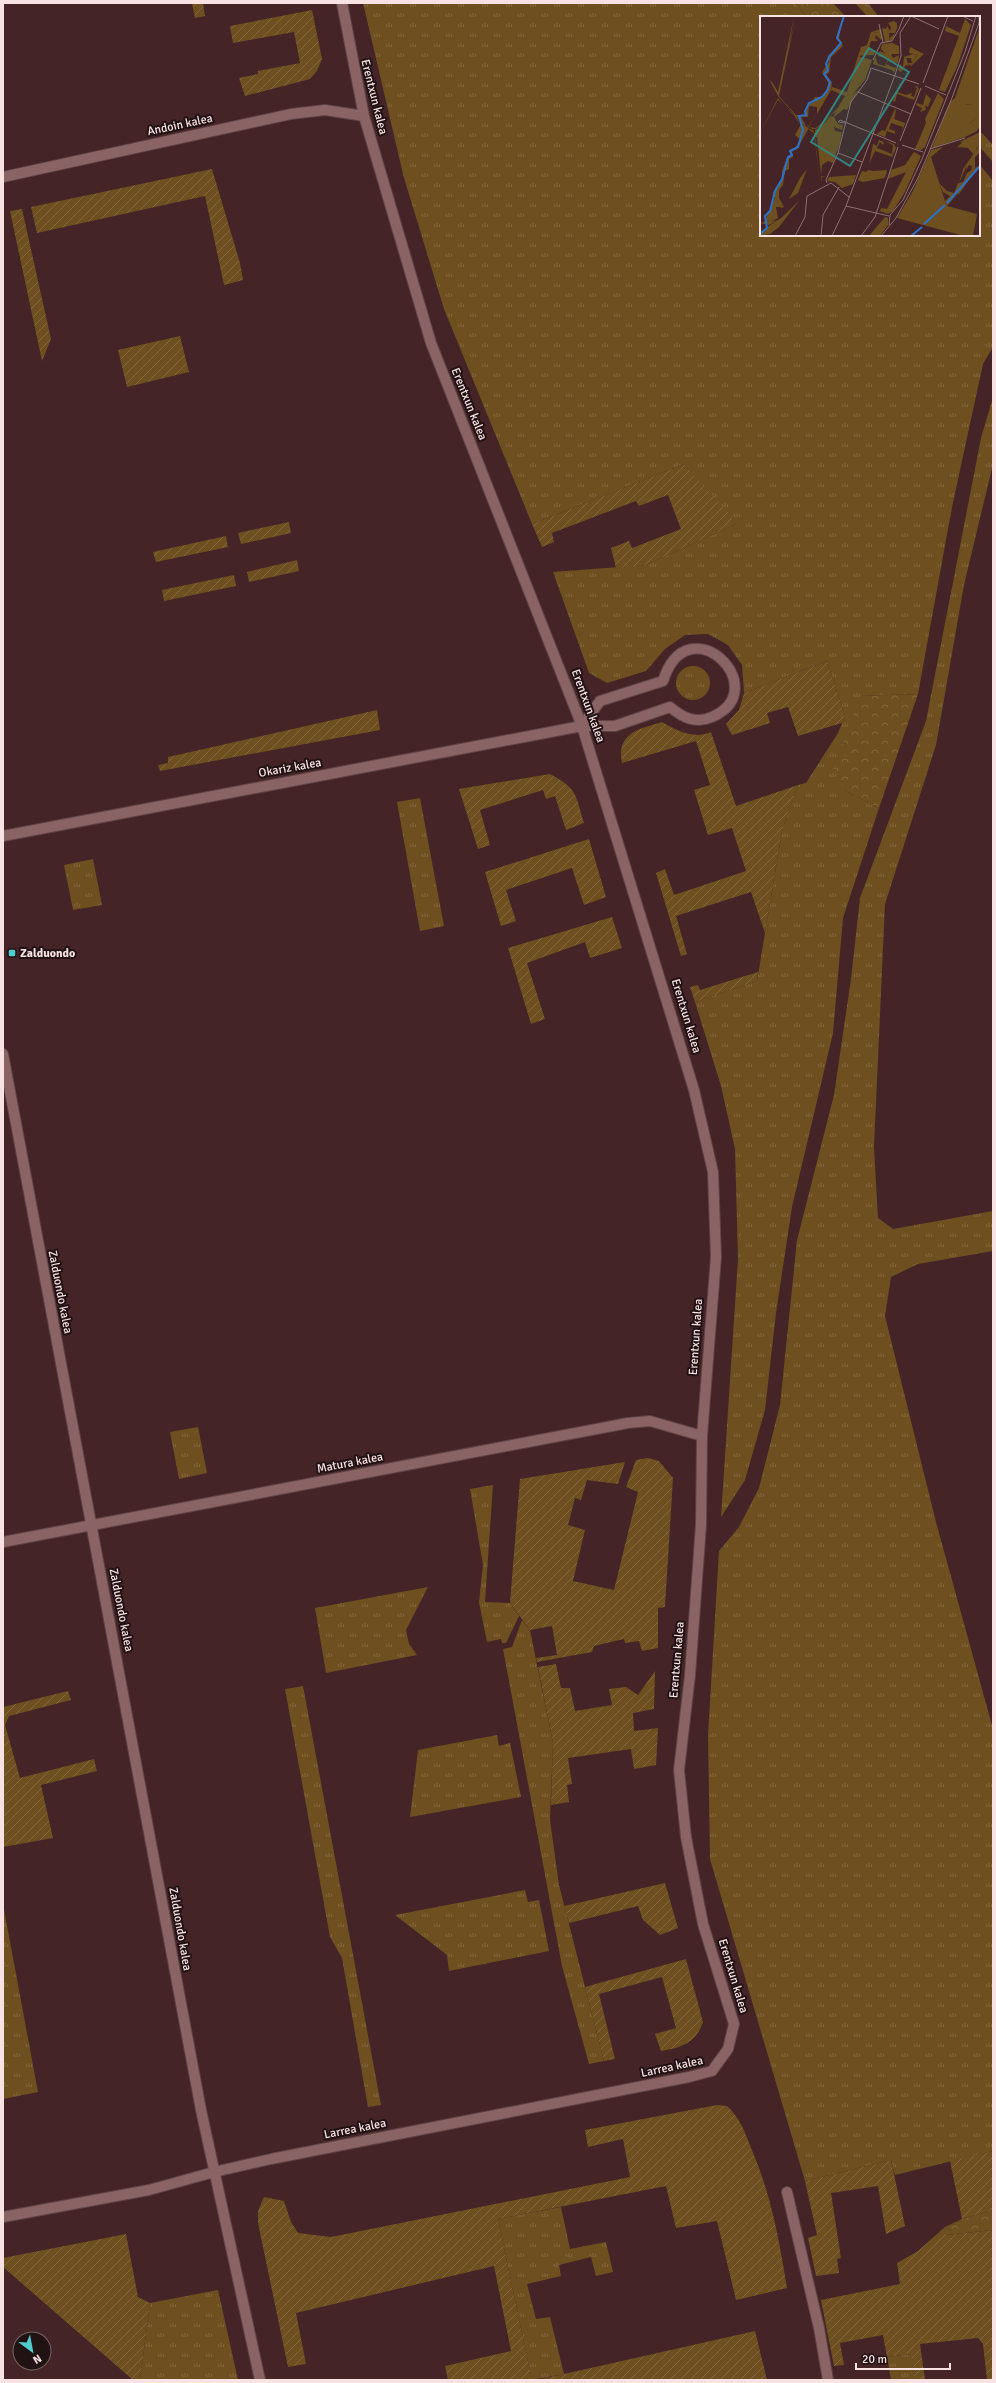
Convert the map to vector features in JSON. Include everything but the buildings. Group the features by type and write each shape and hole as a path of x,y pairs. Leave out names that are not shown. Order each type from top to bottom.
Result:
{"street":[{"name":"Erentxun kalea","path":"342,3 364,116 431,343 582,726 694,1090 713,1172 716,1257 702,1436 701,1525 690,1675 679,1770 686,1837 703,1924 734,2024 728,2049 712,2071"},
{"name":"Andoin kalea","path":"3,177 291,114 325,110 364,116"},
{"name":"Okariz kalea","path":"3,836 582,726 615,726 670,707 680,716 693,720 705,720 727,706 733,694 734,681 730,669 722,658 711,651 699,649 686,651 675,658 667,668 663,681 600,701 582,726"},
{"name":"Zalduondo kalea","path":"3,1054 214,2172 260,2380"},
{"name":"Matura kalea","path":"3,1542 628,1423 650,1421 702,1436"},
{"name":"Larrea kalea","path":"3,2217 149,2190 214,2172 712,2071"},
{"path":"787,2192 819,2328 828,2380"}],"green space":[{"path":"192,3 203,3 205,16 195,18"},
{"path":"363,3 795,3 806,16 760,16 760,236 980,236 980,165 993,181 993,347 983,364 952,507 918,694 861,696 845,791 879,808 843,918 833,1033 792,1207 776,1313 765,1410 745,1480 721,1517 738,1259 735,1149 721,1086 695,1002 757,981 782,831 798,785 806,783 838,733 845,716 827,661 744,693 742,665 728,645 708,634 685,635 665,649 646,671 607,683 589,673 553,572 646,565 736,524 684,464 532,524 444,309 404,178"},
{"path":"795,3 833,3 845,16 806,16"},
{"path":"855,3 868,3 878,16 867,16"},
{"path":"312,10 322,59 317,71 310,79 245,96 239,78 258,74 258,71 300,63 294,32 233,43 230,26"},
{"path":"980,131 993,145 993,162 980,147"},
{"path":"212,169 240,263 243,280 224,285 205,196 37,233 31,207"},
{"path":"22,209 51,339 42,361 10,211"},
{"path":"180,336 189,372 127,387 118,350"},
{"path":"993,397 993,464 964,585 936,745 885,904 874,1147 878,1218 893,1229 993,1211 993,1251 918,1264 891,1277 885,1316 936,1522 993,1729 993,2151 895,2175 891,2160 805,2181 710,1859 708,1735 719,1551 739,1527 759,1488 780,1405 797,1240 834,1095 851,979 860,898 926,721 981,438"},
{"path":"684,464 728,512 736,524 646,565 616,568 611,548 629,541 632,548 681,529 668,495 639,506 636,501 552,533 554,542 542,547 532,524"},
{"path":"289,522 291,533 241,544 238,533"},
{"path":"226,536 228,547 156,562 153,552"},
{"path":"297,560 299,571 249,582 247,572"},
{"path":"234,575 236,586 164,601 162,590"},
{"path":"827,661 845,716 842,723 798,736 788,707 767,713 770,723 732,735 726,724 739,710 744,693"},
{"path":"690,666 696,666 700,667 707,673 710,683 709,690 703,697 696,700 690,700 686,699 679,693 676,686 676,680 677,676 683,669"},
{"path":"918,694 879,808 845,791 833,770 861,696"},
{"path":"377,710 380,730 160,771 158,765 168,763 168,757"},
{"path":"662,722 685,733 698,735 711,732 736,806 798,785 782,831 765,933 751,892 676,916 687,954 681,956 656,873 665,869 674,895 746,871 732,828 708,835 694,790 710,785 696,741 622,763 622,745 626,739 638,730"},
{"path":"550,774 571,788 577,799 584,823 566,830 555,796 546,799 543,790 480,810 490,845 478,849 459,789"},
{"path":"420,798 444,926 420,931 397,802"},
{"path":"589,839 606,897 584,905 572,868 506,890 516,921 501,926 485,872"},
{"path":"93,859 102,905 73,910 64,865"},
{"path":"612,917 622,948 590,958 585,942 527,963 545,1019 531,1024 508,948"},
{"path":"758,972 757,981 695,1002 690,987 698,985 700,990"},
{"path":"198,1427 207,1473 179,1479 170,1432"},
{"path":"648,1458 659,1461 673,1478 665,1607 658,1608 658,1648 642,1651 639,1641 625,1643 624,1639 594,1646 592,1652 537,1662 536,1658 557,1655 552,1626 530,1630 510,1603 520,1479 625,1462 618,1484 587,1480 581,1500 575,1498 568,1525 585,1530 573,1581 614,1590 638,1492 626,1487 636,1460"},
{"path":"493,1485 485,1602 510,1603 519,1616 506,1643 502,1643 501,1639 487,1642 479,1602 483,1565 470,1489"},
{"path":"428,1587 406,1630 409,1644 417,1655 326,1673 315,1608"},
{"path":"522,1620 530,1630 553,1743 550,1820 559,1885 604,2061 589,2064 562,1966 503,1649 512,1647"},
{"path":"556,1664 561,1688 570,1688 575,1711 612,1705 609,1689 626,1687 638,1695 655,1671 654,1709 633,1713 634,1731 658,1728 656,1765 634,1769 631,1749 568,1758 572,1784 567,1785 569,1802 551,1805 553,1743 538,1667"},
{"path":"303,1686 381,2105 368,2107 342,1958 330,1937 285,1689"},
{"path":"68,1691 71,1700 9,1716 5,1725 20,1778 94,1759 97,1771 41,1785 53,1838 3,1847 3,1707"},
{"path":"497,1735 499,1746 510,1743 521,1797 410,1817 418,1750"},
{"path":"665,1883 678,1928 660,1935 643,1920 638,1906 569,1923 564,1906"},
{"path":"525,1890 528,1902 539,1900 549,1951 449,1971 447,1955 395,1915"},
{"path":"3,1904 38,2092 3,2099"},
{"path":"686,1959 703,2022 692,2040 681,2046 661,2051 655,2034 676,2028 662,1977 599,1994 615,2059 604,2061 585,1987"},
{"path":"717,2105 727,2106 739,2120 758,2165 774,2217 787,2288 736,2300 717,2221 676,2228 666,2186 498,2219 532,2380 448,2380 445,2366 511,2351 494,2266 296,2313 306,2364 288,2367 258,2223 258,2211 264,2197 284,2201 291,2222 298,2233 331,2237 630,2177 623,2139 588,2147 585,2130"},
{"path":"993,2151 993,2210 962,2219 950,2161"},
{"path":"891,2160 905,2226 886,2234 878,2186 831,2193 841,2258 837,2259 839,2273 816,2276 808,2238 817,2235 805,2181"},
{"path":"561,2207 570,2249 606,2242 613,2272 596,2276 591,2257 559,2265 561,2276 527,2284 536,2319 550,2317 564,2374 532,2380 498,2219"},
{"path":"993,2210 993,2230 945,2235 945,2227 962,2219"},
{"path":"945,2227 946,2235 993,2230 993,2380 987,2380 983,2344 978,2338 920,2344 925,2380 914,2380 911,2354 887,2357 883,2335 840,2343 844,2365 834,2366 821,2300 900,2284 897,2263 918,2251"},
{"path":"126,2234 138,2297 150,2303 140,2380 133,2380 3,2267 3,2258"},
{"path":"218,2290 238,2380 140,2380 150,2303"},
{"path":"755,2331 767,2380 536,2380 564,2374"},
{"path":"912,2354 914,2380 891,2380 887,2357"}],"place":[{"name":"Zalduondo","path":"12,953"}]}
